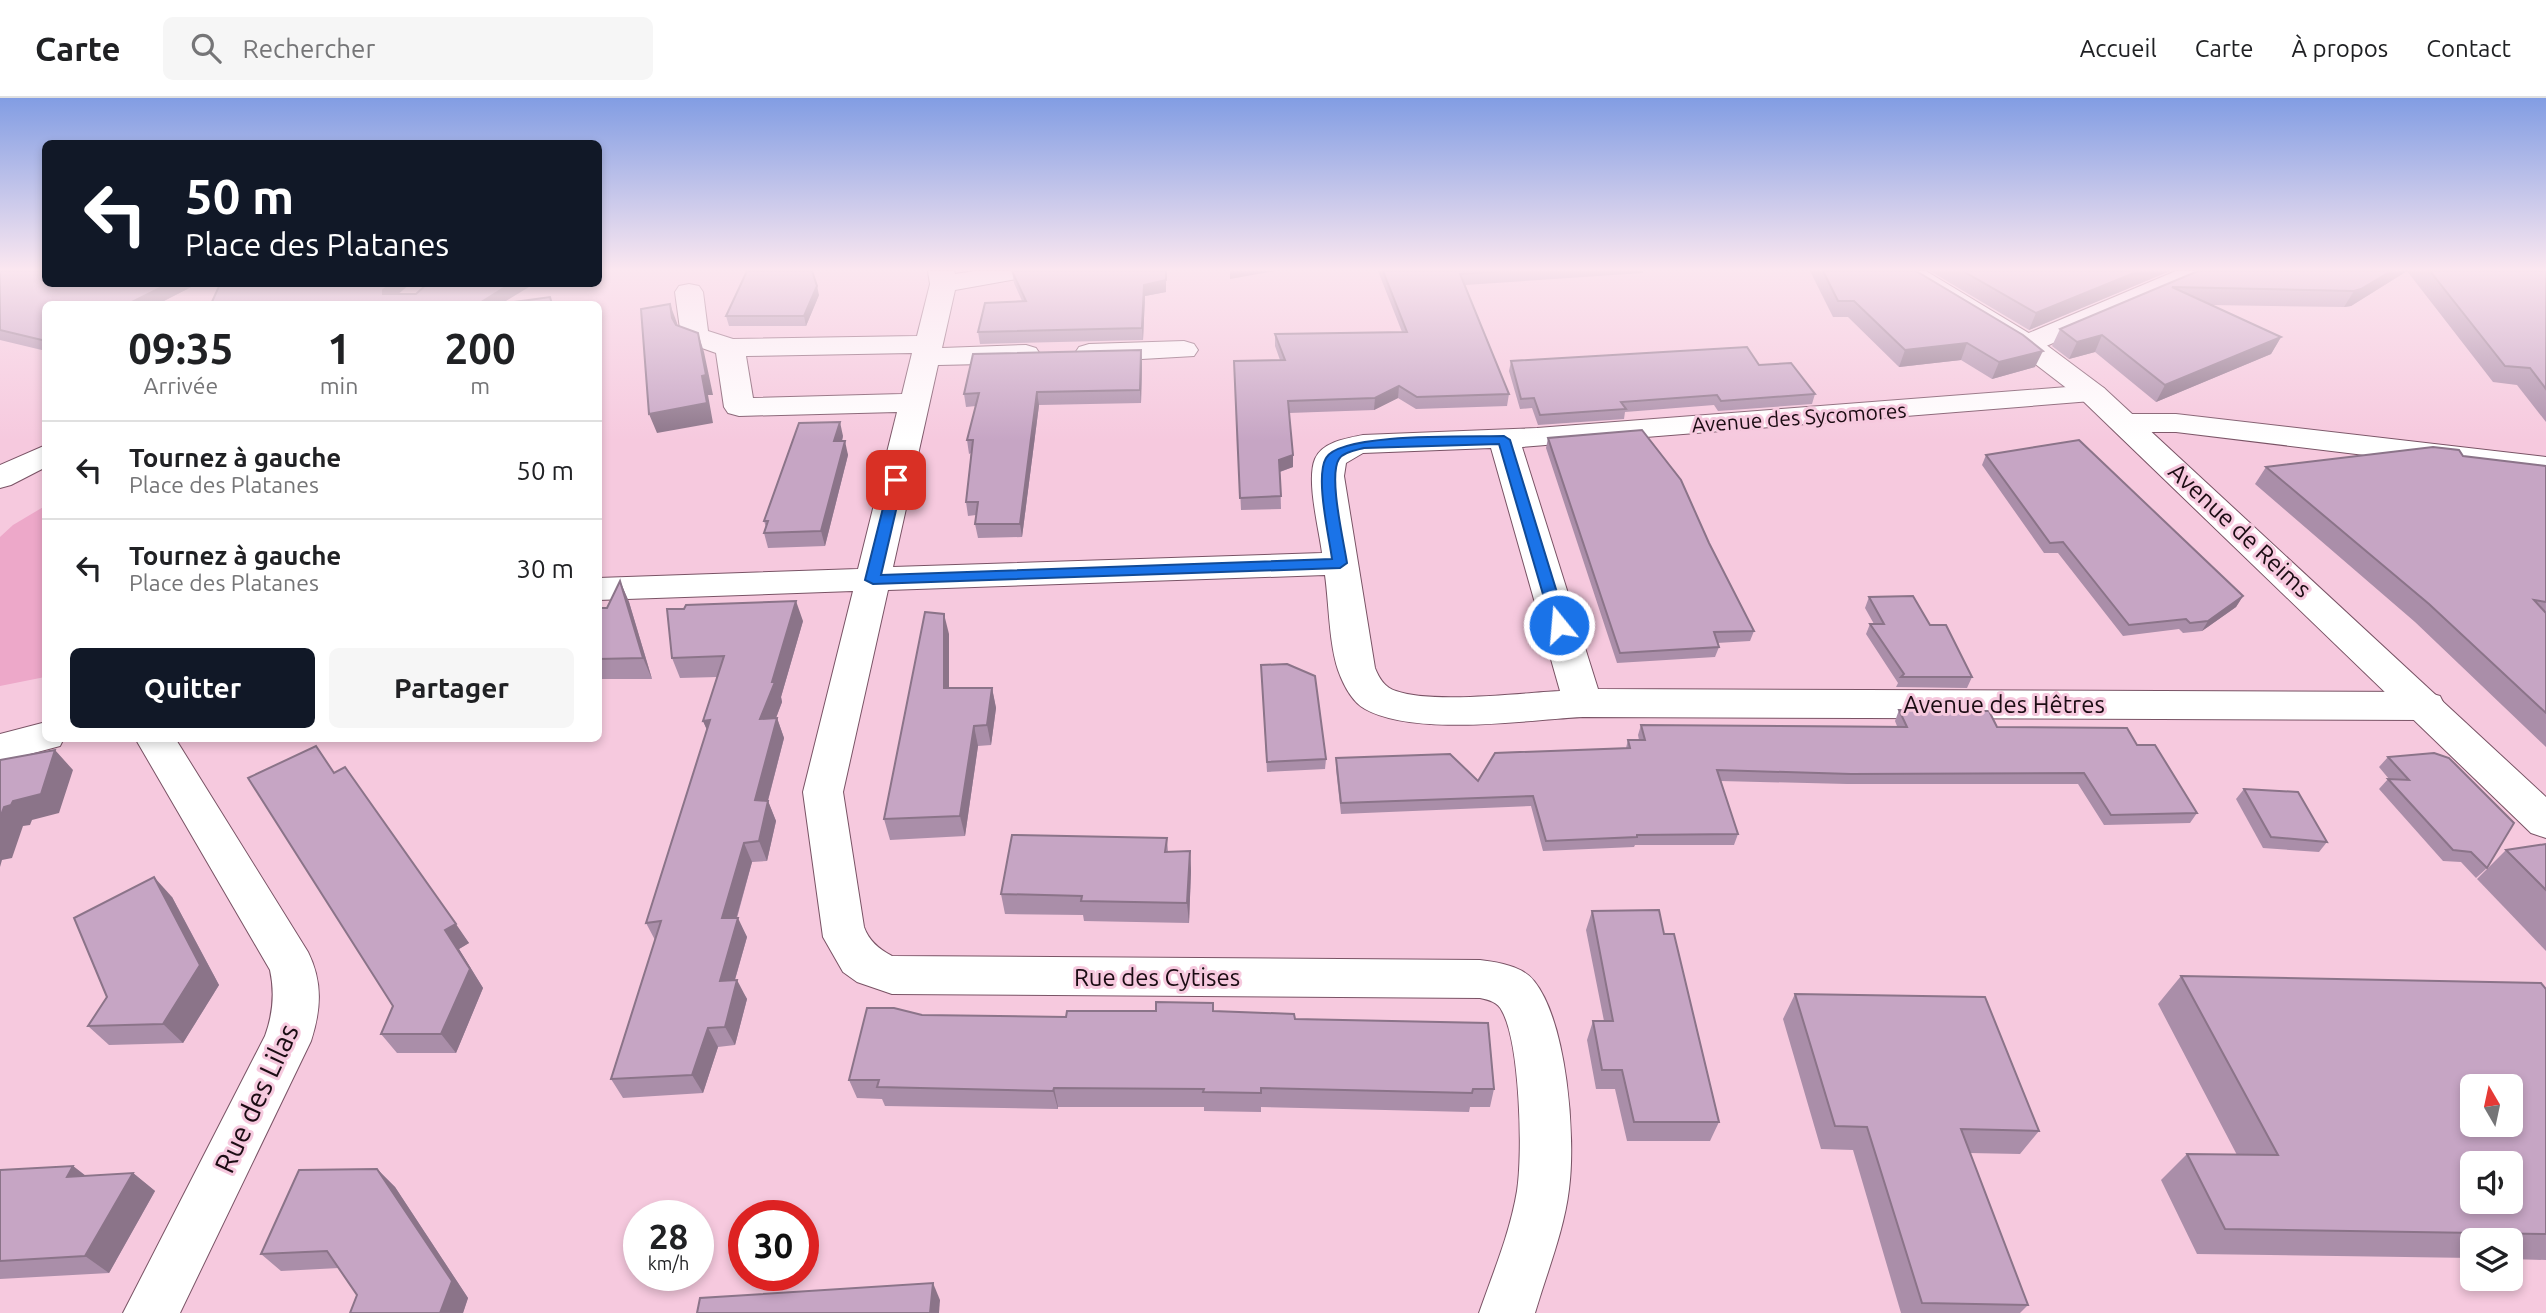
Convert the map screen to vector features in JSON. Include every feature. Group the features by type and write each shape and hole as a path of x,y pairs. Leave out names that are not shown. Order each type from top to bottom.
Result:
{"street":[{"path":"694,328 695,336 730,348 1055,354 1184,350"},
{"name":"Rue des Cytises","path":"932,328 823,792 842,927 847,944 857,960 871,969 892,975 1480,979 1509,987 1527,1012 1533,1036 1547,1157 1537,1219 1507,1313"},
{"name":"Avenue de Reims","path":"2000,328 2027,344 2127,423 2546,821"},
{"path":"2027,344 2065,328"},
{"path":"730,348 738,407 915,403"},
{"name":"Avenue des Sycomores","path":"1340,563 1328,476 1331,459 1338,452 1363,444 1504,440 2093,394"},
{"path":"2127,423 2176,423 2546,467"},
{"path":"1504,440 1583,703"},
{"path":"0,478 42,456"},
{"path":"602,589 1340,563"},
{"name":"Avenue des Hêtres","path":"1340,563 1356,668 1366,690 1380,700 1395,705 1436,709 1583,703 2426,706"},
{"path":"0,748 42,737"},
{"name":"Rue des Lilas","path":"151,1313 287,1041 298,1002 297,982 292,966 157,742"}],"shaded area":[{"path":"42,508 42,678 0,686 0,537 13,525"}],"building":[{"path":"0,328 42,328 42,340 0,330"},
{"path":"642,328 683,328 698,333 706,375 702,376 707,403 649,414"},
{"path":"979,328 1142,328 1142,328 978,332"},
{"path":"1405,328 1482,328 1509,394 1417,397 1399,386 1375,398 1288,401 1293,455 1279,460 1281,496 1240,498 1234,361 1285,360 1275,334 1407,332"},
{"path":"1882,328 2011,328 2043,351 1999,362 1967,343 1905,350"},
{"path":"2261,328 2281,337 2165,385 2102,335 2077,342 2060,329"},
{"path":"2475,328 2546,328 2546,389 2530,368 2505,366"},
{"path":"1747,347 1759,365 1791,363 1815,394 1721,401 1717,395 1621,402 1626,409 1540,415 1534,398 1521,399 1511,361"},
{"path":"1141,350 1140,390 1037,392 1020,524 975,524 978,502 966,502 973,440 967,440 979,393 964,394 973,354"},
{"path":"840,422 834,441 845,441 821,531 764,533 768,521 764,521 799,423"},
{"path":"1642,430 1681,480 1709,543 1754,631 1714,632 1719,647 1620,653 1548,438"},
{"path":"2079,440 2243,596 2208,621 2190,623 2186,619 2129,625 2063,542 2050,543 1986,455"},
{"path":"2433,447 2459,450 2463,456 2546,466 2546,602 2534,600 2546,613 2546,713 2429,604 2266,467"},
{"path":"620,581 643,658 602,659 602,608 607,608"},
{"path":"1913,596 1930,625 1946,625 1972,677 1901,677 1904,674 1870,624 1884,624 1869,597"},
{"path":"796,601 772,682 775,682 760,719 777,718 755,800 768,801 759,841 744,843 722,918 738,918 720,981 737,980 725,1027 708,1028 692,1075 611,1079 661,921 646,923 710,720 703,721 724,656 672,658 667,609 684,609 686,605"},
{"path":"925,612 944,614 944,688 992,688 987,725 974,726 960,816 884,819"},
{"path":"1287,664 1315,676 1326,759 1267,762 1261,665"},
{"path":"1899,710 1989,711 1997,727 2127,728 2137,745 2155,745 2197,813 2111,815 2084,773 1851,774 1717,770 1738,834 1637,835 1546,841 1533,796 1341,803 1336,758 1450,754 1478,781 1495,753 1630,748 1628,740 1645,740 1641,725 1907,727"},
{"path":"316,746 334,773 345,767 456,924 445,930 470,969 441,1034 381,1034 393,1006 248,778"},
{"path":"55,750 41,794 13,801 11,805 4,807 0,818 0,760"},
{"path":"2434,753 2449,758 2514,823 2487,868 2471,852 2453,850 2388,779 2409,780 2388,757"},
{"path":"2244,789 2298,792 2327,842 2271,837"},
{"path":"1012,835 1167,838 1165,852 1190,851 1187,903 1081,901 1082,896 1001,894"},
{"path":"2546,844 2546,890 2506,850"},
{"path":"154,877 200,965 163,1024 88,1026 107,997 74,918"},
{"path":"1659,910 1664,934 1674,934 1719,1122 1634,1122 1622,1070 1602,1070 1593,1021 1613,1021 1592,911"},
{"path":"2181,976 2541,983 2546,989 2546,1234 2523,1234 2523,1228 2460,1228 2460,1233 2225,1229 2187,1154 2278,1155"},
{"path":"1795,994 1985,997 2039,1131 1961,1129 2028,1305 1922,1303 1867,1127 1835,1126"},
{"path":"1156,1002 1213,1003 1213,1011 1294,1014 1295,1019 1488,1023 1494,1089 1473,1089 1472,1093 1261,1088 1261,1093 1203,1092 1204,1089 1054,1088 1053,1091 877,1087 879,1080 849,1080 867,1008 894,1008 922,1015 1066,1017 1067,1011 1156,1011"},
{"path":"73,1166 67,1177 133,1173 85,1256 0,1261 0,1170"},
{"path":"377,1169 452,1281 440,1313 350,1313 357,1295 327,1251 261,1254 299,1170"},
{"path":"933,1283 930,1313 697,1313 700,1298"}],"route":[{"path":"896,480 873,580 1340,563 1328,476 1331,459 1338,452 1363,444 1504,440 1559,625"}]}
